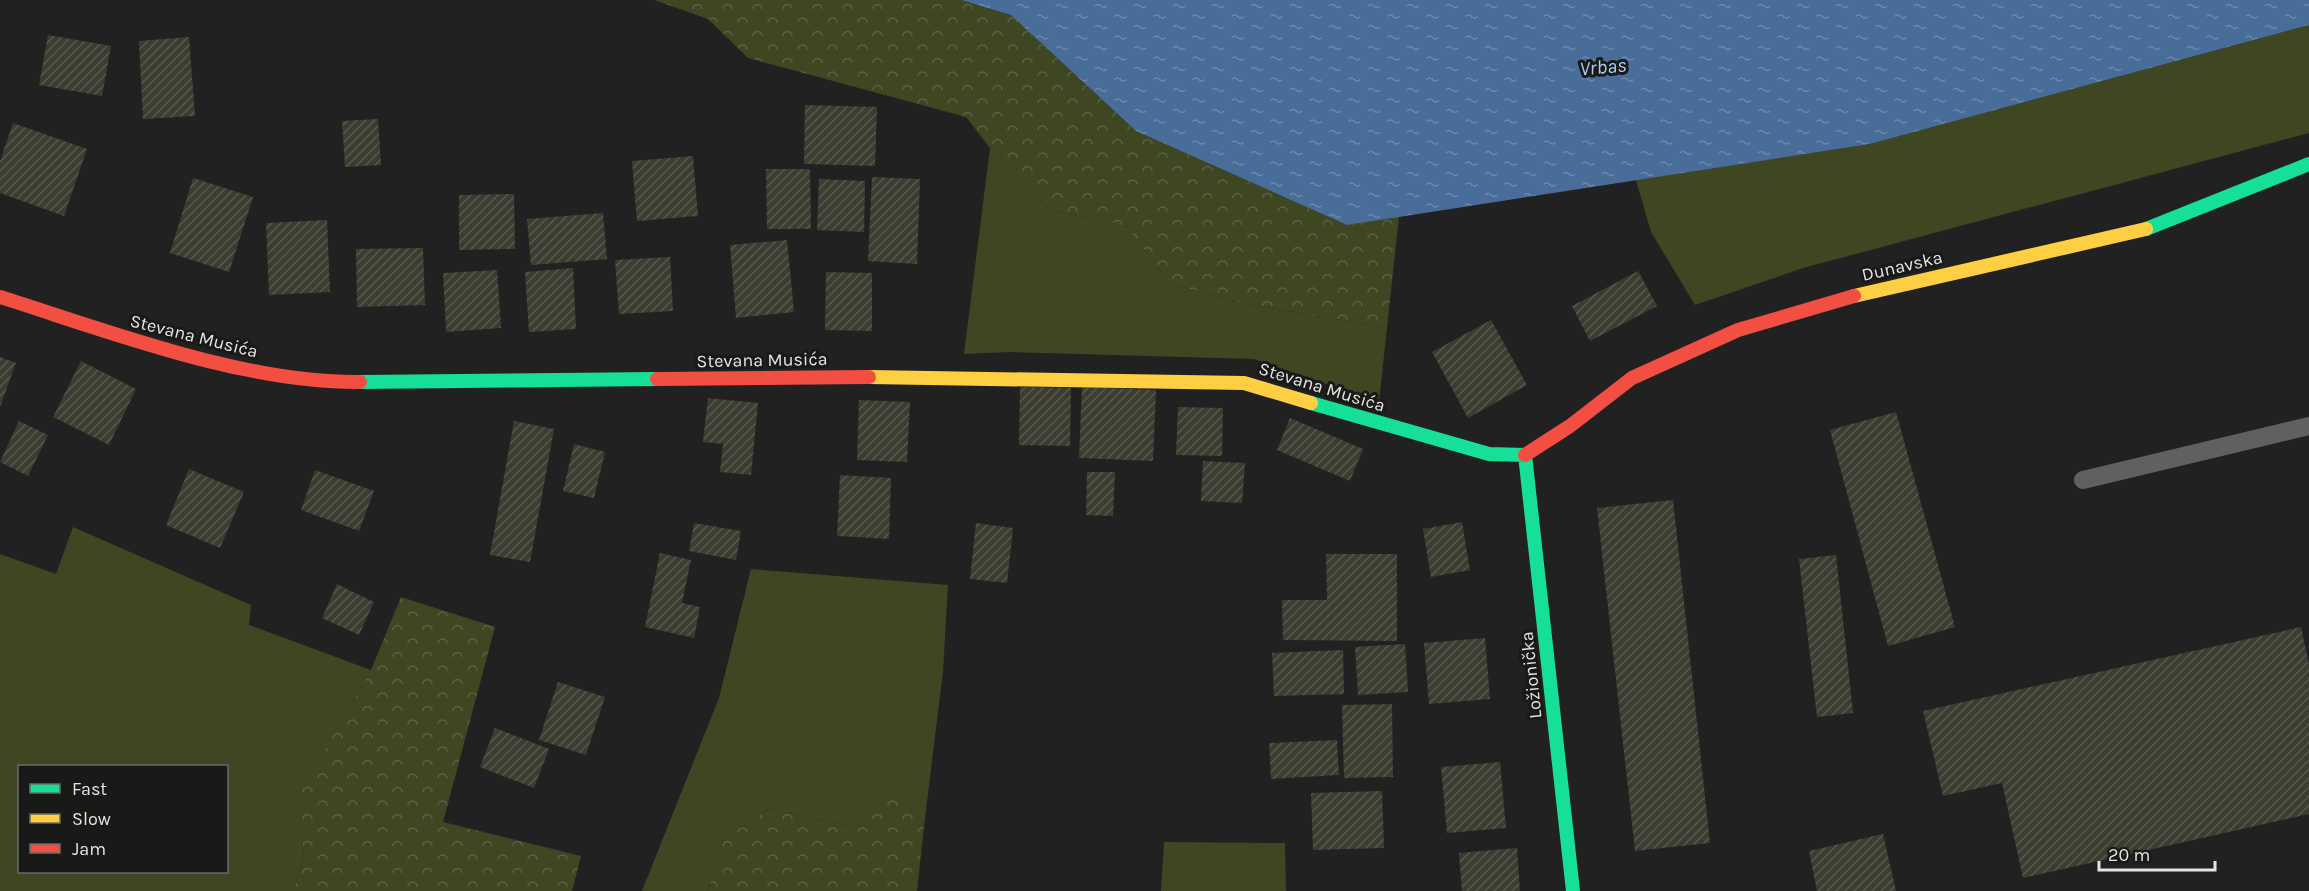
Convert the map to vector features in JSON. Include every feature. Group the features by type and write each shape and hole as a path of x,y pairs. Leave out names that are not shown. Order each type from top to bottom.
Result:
{"street":[{"name":"Dunavska","path":"1525,455 1570,426 1632,378 1738,330 1865,292 2136,233 2309,164"},
{"name":"Stevana Musića","path":"0,297 126,337 241,369 345,382 889,377 1244,382 1489,454 1525,455"},
{"name":"Ložionička","path":"1525,455 1574,891"}],"lane":[{"path":"2083,480 2309,426"}],"green space":[{"path":"654,0 961,0 1011,15 1136,131 1347,225 1399,216 1387,328 1243,303 1171,284 1126,226 1050,210 990,148 966,117 748,58 708,19"},
{"path":"2309,25 2309,133 1803,268 1695,305 1651,232 1636,180 1870,144"},
{"path":"990,148 1050,210 1126,226 1171,284 1243,303 1387,328 1379,402 1254,359 1010,352 964,354"},
{"path":"73,527 251,605 249,625 371,670 299,796 304,858 293,891 0,891 0,554 56,574"},
{"path":"751,569 948,585 943,672 924,826 896,793 854,827 769,809 724,838 708,891 642,891 719,698"},
{"path":"401,597 495,627 443,822 581,856 572,891 293,891 304,858 298,796 371,670"},
{"path":"896,792 924,826 917,891 708,891 724,838 769,809 854,827"},
{"path":"1164,842 1285,843 1286,891 1161,891"}],"water":[{"name":"Vrbas","path":"961,0 2309,0 2309,25 1870,144 1347,225 1136,131 1011,15"}],"building":[{"path":"48,35 111,46 102,96 39,85"},
{"path":"189,37 195,116 143,119 139,41"},
{"path":"805,105 877,107 875,166 804,164"},
{"path":"378,119 381,165 345,167 342,121"},
{"path":"13,123 87,149 64,216 0,193 0,161"},
{"path":"693,156 698,216 637,221 632,161"},
{"path":"766,169 810,169 811,229 767,229"},
{"path":"872,177 920,179 917,264 868,261"},
{"path":"193,178 253,197 229,272 170,253"},
{"path":"819,179 865,181 864,232 817,230"},
{"path":"514,194 515,249 459,250 459,195"},
{"path":"603,213 607,259 531,265 527,219"},
{"path":"327,220 330,292 269,295 266,223"},
{"path":"787,240 794,312 736,318 730,245"},
{"path":"423,248 425,305 357,307 356,249"},
{"path":"670,257 673,311 619,314 615,260"},
{"path":"573,268 576,329 529,332 525,272"},
{"path":"497,270 501,328 446,332 443,273"},
{"path":"1638,271 1657,306 1590,341 1572,306"},
{"path":"826,272 872,273 872,331 825,330"},
{"path":"1491,320 1527,385 1468,418 1432,352"},
{"path":"0,357 16,363 0,407"},
{"path":"81,361 136,389 109,445 53,417"},
{"path":"1020,387 1071,388 1070,446 1019,445"},
{"path":"1082,387 1156,390 1153,461 1079,458"},
{"path":"708,398 758,403 751,475 720,472 723,444 703,442"},
{"path":"859,400 910,402 907,462 857,460"},
{"path":"1178,407 1223,408 1222,456 1176,455"},
{"path":"1896,412 1955,627 1888,646 1830,430"},
{"path":"1290,418 1363,449 1350,481 1277,450"},
{"path":"19,421 48,435 28,476 0,462"},
{"path":"514,421 554,429 530,562 490,555"},
{"path":"574,444 605,452 594,498 563,491"},
{"path":"1203,461 1245,463 1242,503 1201,501"},
{"path":"189,469 244,492 220,548 166,525"},
{"path":"315,470 374,491 359,531 301,510"},
{"path":"1087,472 1115,472 1113,516 1086,515"},
{"path":"840,475 891,478 889,539 837,536"},
{"path":"1673,500 1710,843 1635,851 1597,508"},
{"path":"1462,522 1470,570 1431,577 1423,529"},
{"path":"694,523 741,531 736,560 689,551"},
{"path":"976,523 1013,528 1007,583 970,579"},
{"path":"660,553 691,560 682,603 700,607 694,638 645,627"},
{"path":"1326,554 1397,554 1397,641 1283,640 1282,600 1327,600"},
{"path":"1836,555 1853,713 1817,717 1799,559"},
{"path":"337,584 374,602 359,635 322,618"},
{"path":"2301,627 2309,665 2309,814 2023,878 2002,783 1943,796 1923,711"},
{"path":"1485,638 1490,699 1429,704 1424,643"},
{"path":"1405,644 1408,692 1358,695 1355,647"},
{"path":"1343,650 1344,694 1274,696 1272,653"},
{"path":"558,682 605,697 586,755 539,740"},
{"path":"1392,704 1393,777 1344,778 1342,705"},
{"path":"495,728 549,749 534,788 480,767"},
{"path":"1337,740 1339,775 1271,779 1269,743"},
{"path":"1500,762 1506,828 1447,833 1441,767"},
{"path":"1382,791 1384,848 1313,850 1311,793"},
{"path":"1883,834 1896,891 1817,891 1809,851"},
{"path":"1517,848 1520,891 1462,891 1459,853"}],"traffic: fast":[{"path":"2146,229 2309,164"},
{"path":"360,382 657,379"},
{"path":"1311,403 1489,454 1525,455"},
{"path":"1525,455 1573,891"}],"traffic: slow":[{"path":"1854,296 2146,229"},
{"path":"869,377 1244,383 1311,403"}],"traffic: jam":[{"path":"1525,455 1570,426 1632,378 1738,330 1854,296"},
{"path":"0,297 132,340 224,365 315,380 360,382"},
{"path":"657,379 869,377"}]}
